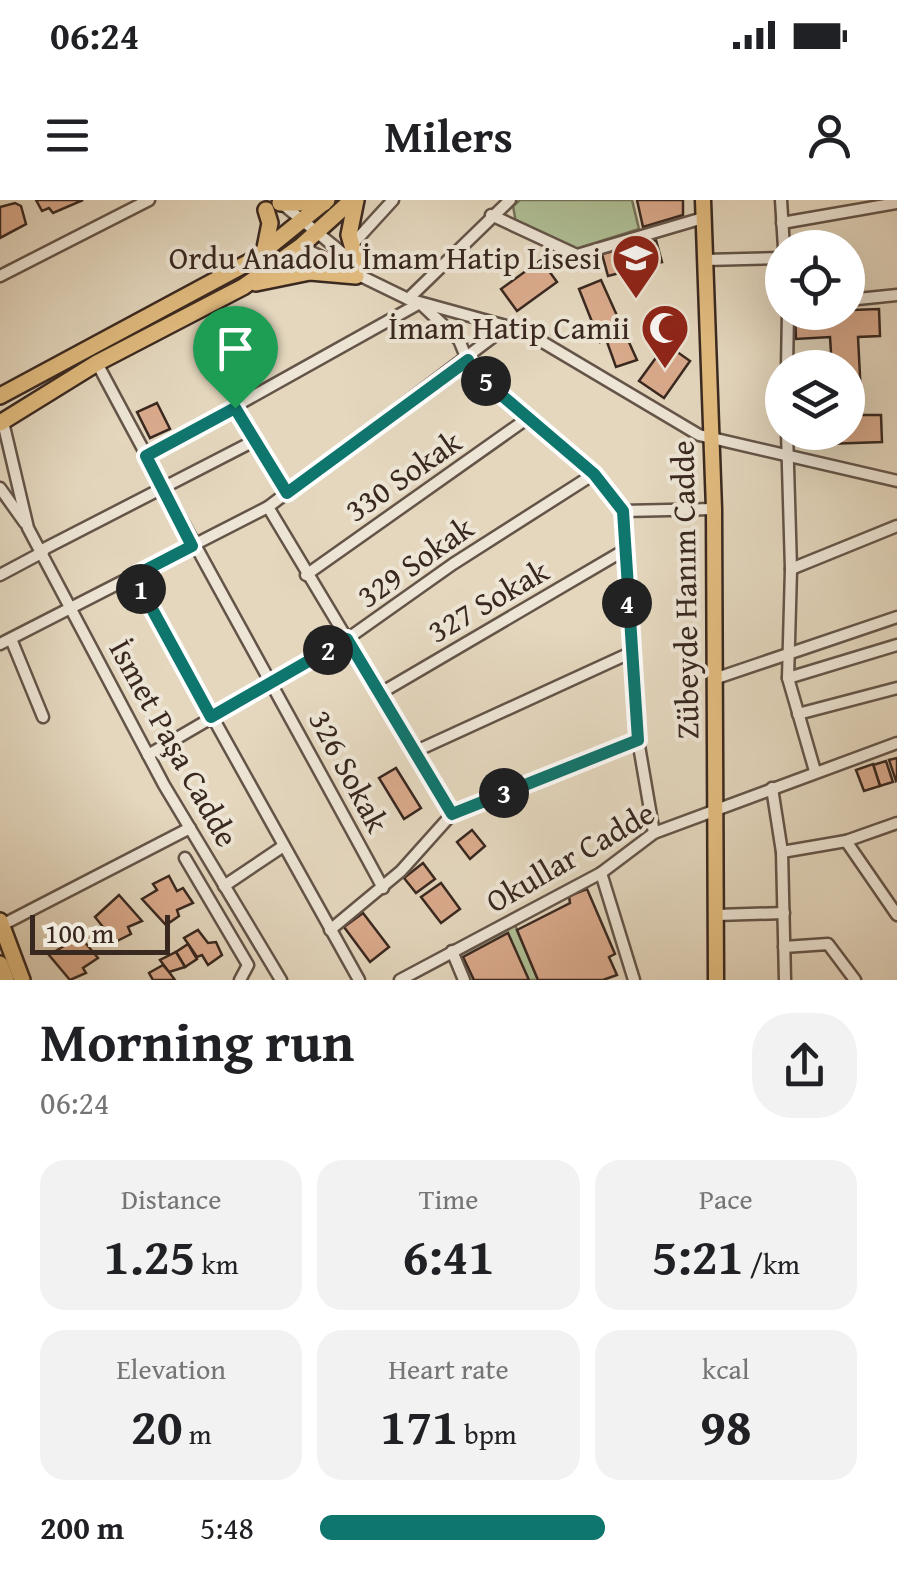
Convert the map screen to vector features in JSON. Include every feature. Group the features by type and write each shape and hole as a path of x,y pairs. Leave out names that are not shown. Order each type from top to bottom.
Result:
{"highway":[{"path":"1,423 96,363 242,287 300,248 354,200"},
{"path":"242,287 294,273 357,271 350,248 354,200"},
{"path":"264,253 271,203 326,202"},
{"path":"1,395 199,292 264,253 326,202"},
{"path":"1,923 22,980"},
{"path":"0,964 6,980"}],"main road":[{"name":"Zübeyde Hanım Cadde","path":"703,200 714,509 716,980"}],"street":[{"path":"350,248 393,200"},
{"path":"408,299 510,200"},
{"path":"780,200 783,230"},
{"path":"0,276 145,201"},
{"path":"271,203 288,235 300,248 357,271"},
{"path":"271,203 376,283 420,303 524,332 711,439 897,481"},
{"path":"782,222 897,203"},
{"path":"491,215 576,255 703,218"},
{"path":"704,260 765,258"},
{"path":"865,299 897,296"},
{"path":"420,303 459,340 471,369 594,474 623,511 622,551 638,740 654,833"},
{"path":"146,456 420,303"},
{"path":"43,717 6,641 268,507 468,360 506,327"},
{"name":"326 Sokak","path":"96,363 192,546 273,682 383,888"},
{"path":"235,408 287,493"},
{"name":"330 Sokak","path":"306,574 528,418"},
{"name":"İsmet Paşa Cadde","path":"1,423 28,528"},
{"path":"0,575 254,441"},
{"path":"787,450 791,569 788,678 815,770"},
{"name":"329 Sokak","path":"148,756 347,639 453,564 594,474"},
{"name":"İsmet Paşa Cadde","path":"0,488 42,551 148,756 281,980"},
{"path":"268,507 452,814"},
{"path":"623,511 714,509"},
{"path":"791,569 897,526"},
{"name":"327 Sokak","path":"379,694 622,551"},
{"path":"134,576 359,980"},
{"path":"714,679 897,617"},
{"path":"788,678 897,645"},
{"path":"414,752 630,654"},
{"path":"798,714 897,688"},
{"path":"330,930 383,888 452,814 638,740"},
{"name":"Okullar Cadde","path":"453,954 602,875 654,833 897,742"},
{"path":"772,788 782,852 785,980"},
{"path":"782,852 846,841 897,823"},
{"path":"1,923 190,828"},
{"path":"846,841 897,914"},
{"path":"224,886 282,847"},
{"path":"186,858 248,966 240,980"},
{"path":"602,875 634,980"},
{"path":"716,915 784,913"},
{"path":"784,947 828,944 852,978"},
{"path":"400,980 453,954"},
{"path":"410,980 453,954"},
{"path":"453,954 464,980"}],"green space":[{"path":"520,200 632,200 639,229 573,250 516,223 513,206"},
{"path":"513,920 538,980 464,980 457,953"}],"building":[{"path":"36,200 83,200 53,213 49,208 42,211"},
{"path":"637,200 683,200 683,215 643,227"},
{"path":"15,203 21,206 26,224 0,238 0,207"},
{"path":"656,240 662,262 608,276 602,254"},
{"path":"541,260 557,282 517,311 501,289"},
{"path":"601,280 637,360 616,367 606,339 600,342 579,289"},
{"path":"879,309 880,336 858,337 859,350 831,350 830,337 796,339 796,330 865,330 865,310"},
{"name":"İmam Hatip Camii","path":"666,344 690,361 664,398 639,381"},
{"path":"157,403 170,429 150,438 137,412"},
{"path":"865,415 881,415 882,442 865,443"},
{"path":"897,758 897,780 896,781 889,760"},
{"path":"886,761 893,782 880,786 873,765"},
{"path":"873,764 880,786 864,791 856,770"},
{"path":"396,768 421,808 404,819 379,778"},
{"path":"472,830 485,846 470,859 457,842"},
{"path":"423,863 435,879 416,893 404,878"},
{"path":"169,876 177,891 183,888 193,903 177,910 179,916 166,925 142,899 157,890 153,884"},
{"path":"441,883 460,909 441,923 421,897"},
{"path":"587,889 615,954 609,957 617,975 603,980 538,980 517,930 570,903 569,896"},
{"path":"119,895 142,921 128,927 131,934 115,942 95,917"},
{"path":"363,913 389,947 370,962 344,927"},
{"path":"198,930 208,943 216,942 222,955 208,965 184,938"},
{"path":"77,933 98,958 83,968 86,973 70,980 49,955 64,946 61,940"},
{"path":"508,933 529,980 474,980 463,957"},
{"path":"188,944 197,959 185,967 176,952"},
{"path":"176,952 185,967 169,972 160,960"},
{"path":"163,965 175,980 153,980 149,973"}],"place":[{"name":"Ordu Anadolu İmam Hatip Lisesi","path":"636,300"},
{"name":"İmam Hatip Camii","path":"665,370"}],"route":[{"path":"468,360 471,369 594,474 623,511 622,551 638,740 452,814 347,639 211,717 134,576 192,546 146,456 235,408 287,493 468,360"}]}
